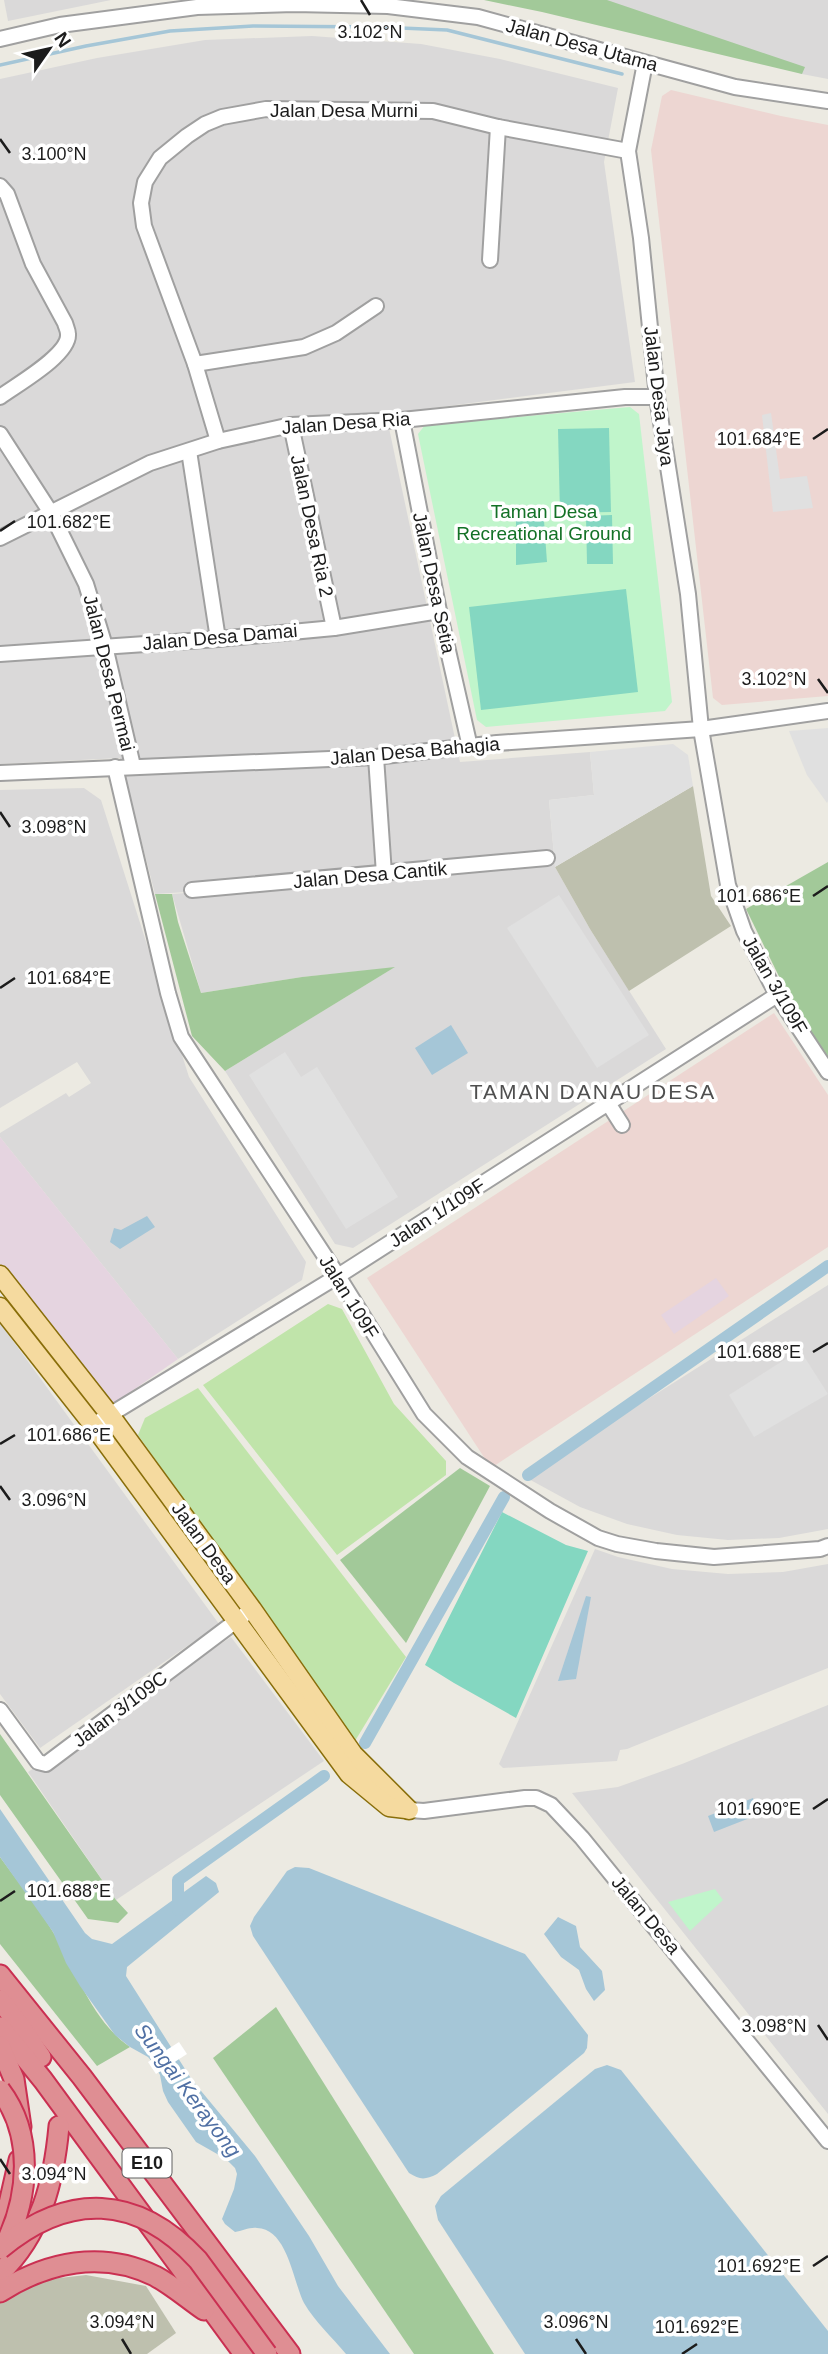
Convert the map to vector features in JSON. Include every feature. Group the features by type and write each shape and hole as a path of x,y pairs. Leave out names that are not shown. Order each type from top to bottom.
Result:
{"highway":[{"name":"E10","path":"0,1975 82,2077 290,2354"},
{"path":"0,2000 41,2057"},
{"name":"E10","path":"0,2026 43,2080 244,2354"},
{"path":"0,2046 13,2079 21,2130 20,2157 10,2199 0,2222"},
{"path":"0,2090 11,2108 20,2133 25,2172 22,2201 0,2257"},
{"path":"0,2273 22,2246 41,2214 53,2174 58,2126"},
{"path":"0,2249 29,2227 54,2215 80,2208 107,2208 133,2215 161,2228 186,2247 267,2354"},
{"path":"0,2292 26,2276 52,2267 89,2260 105,2262 141,2270 156,2277 219,2321"}],"main road":[{"name":"Jalan Desa","path":"0,1275 110,1415 245,1615 323,1740 349,1774 389,1807 410,1810"},
{"name":"Jalan Desa","path":"0,1307 245,1615"}],"street":[{"name":"Jalan Desa Utama","path":"0,39 60,24 197,7 295,2 388,6 478,17 741,88 828,101"},
{"name":"Jalan Desa Jaya","path":"645,63 628,151 642,251 657,397 688,594 701,729"},
{"name":"Jalan Desa Murni","path":"218,441 195,364 144,226 141,203 145,182 160,158 187,136 222,117 284,108 433,111 498,127 628,151"},
{"path":"490,260 498,127"},
{"path":"0,186 7,194 29,256 69,335 59,354 0,397"},
{"path":"195,364 304,347 336,333 376,306"},
{"name":"Jalan Desa Ria","path":"0,538 150,463 218,441 291,425 402,419 625,397 657,397"},
{"name":"Jalan Desa Setia","path":"402,419 439,611 470,747"},
{"name":"Jalan Desa Ria 2","path":"291,425 334,628"},
{"name":"Jalan Desa Permai","path":"0,434 51,513 86,584 105,646 134,766"},
{"path":"189,451 218,639"},
{"name":"Jalan Desa Damai","path":"0,654 334,628 439,611"},
{"name":"Jalan Desa Bahagia","path":"0,773 376,757 701,729 828,711"},
{"name":"Jalan 3/109F","path":"701,729 728,885 744,931 777,995 828,1072"},
{"path":"376,757 384,874"},
{"name":"Jalan 109F","path":"115,767 168,993 181,1037 338,1276 424,1414 467,1457 550,1511 598,1538 656,1551 714,1557 765,1555 828,1546"},
{"name":"Jalan Desa Cantik","path":"192,890 547,859"},
{"name":"Jalan 1/109F","path":"93,1425 338,1276 777,995"},
{"path":"608,1103 622,1125"},
{"name":"Jalan 3/109C","path":"0,1710 43,1765 245,1615"},
{"name":"Jalan Desa","path":"410,1810 424,1811 525,1798 536,1798 551,1805 582,1838 679,1955 828,2141"}],"shaded area":[{"path":"4,0 111,0 8,21"},
{"path":"600,0 828,0 828,79 802,74"},
{"path":"312,36 421,44 500,59 618,88 604,162 635,382 386,414 460,762 590,752 594,795 549,800 555,867 590,929 666,1049 353,1248 335,1244 225,1071 393,968 302,977 201,993 172,894 308,884 155,894 120,758 0,764 0,79 97,58 205,40"},
{"path":"671,90 828,125 828,696 722,705 713,698 651,150 662,96"},
{"path":"771,413 780,479 807,476 813,508 773,512 762,415"},
{"path":"828,728 827,803 807,775 789,731"},
{"path":"673,744 688,755 693,786 555,867 549,800 594,795 590,752"},
{"path":"693,786 711,896 731,926 629,991 555,867"},
{"path":"84,788 101,800 189,1077 306,1262 302,1280 178,1359 0,1137 0,1133 66,1093 69,1097 91,1083 77,1062 0,1108 0,790"},
{"path":"559,895 649,1035 597,1068 507,928"},
{"path":"774,1013 828,1095 828,1247 491,1468 367,1278"},
{"path":"285,1052 301,1077 317,1067 398,1197 346,1229 249,1075"},
{"path":"0,1137 178,1359 113,1404 0,1264"},
{"path":"716,1278 729,1296 674,1334 661,1315"},
{"path":"828,1285 828,1529 779,1538 728,1540 677,1535 627,1524 580,1507 525,1477"},
{"path":"0,1323 219,1624 40,1748 0,1694"},
{"path":"800,1350 828,1394 754,1437 729,1395"},
{"path":"595,1549 672,1569 728,1574 783,1572 828,1564 828,1668 620,1750 617,1761 503,1768 499,1764"},
{"path":"231,1637 324,1761 116,1900 28,1772"},
{"path":"828,1705 828,2114 572,1793 618,1787"},
{"path":"86,2275 146,2286 176,2333 147,2354 0,2354 0,2303 33,2281"}],"green space":[{"path":"484,0 607,0 805,67 802,74"},
{"name":"Taman Desa Recreational Ground","path":"630,407 639,414 672,702 665,711 486,727 477,720 418,434 425,425"},
{"path":"609,428 611,512 560,513 558,429"},
{"path":"543,507 547,562 516,565 516,508"},
{"path":"612,515 613,564 587,564 586,516"},
{"path":"626,589 638,692 481,710 469,607"},
{"path":"828,862 828,1059 790,999 746,909"},
{"path":"155,894 172,894 178,922 201,993 302,977 395,967 225,1071 192,1036"},
{"path":"328,1304 342,1309 394,1404 446,1461 446,1475 337,1555 203,1385"},
{"path":"198,1388 406,1657 355,1741 138,1435 145,1418"},
{"path":"460,1468 490,1486 406,1643 340,1560"},
{"path":"502,1512 566,1545 588,1551 516,1718 425,1665"},
{"path":"0,1734 116,1900 128,1913 118,1923 88,1919 0,1795"},
{"path":"0,1857 53,1932 95,2009 116,2036 130,2047 97,2066 0,1944"},
{"path":"715,1889 723,1900 690,1931 668,1902"},
{"path":"276,2007 494,2354 414,2354 213,2058"}],"water":[{"path":"451,1025 468,1053 432,1075 415,1048"},
{"path":"147,1216 155,1227 120,1249 110,1242 114,1228 121,1230"},
{"path":"586,1596 591,1597 576,1679 558,1681"},
{"path":"753,1798 760,1814 714,1832 708,1816"},
{"name":"Sungai Kerayong","path":"0,1809 85,1933 92,1939 112,1944 206,1876 216,1883 219,1892 127,1967 126,1976 192,2080 255,2156 309,2236 338,2286 390,2354 346,2354 304,2303 288,2258 276,2237 257,2228 235,2232 225,2224 222,2219 234,2189 237,2174 235,2168 226,2159 196,2142 168,2102 160,2075 153,2063 115,2035 80,1986 66,1963 53,1932 0,1857"},
{"path":"295,1867 309,1868 525,1954 588,2035 584,2053 437,2174 423,2178 409,2173 253,1936 250,1926 254,1917 287,1871"},
{"path":"558,1917 576,1926 580,1947 602,1971 605,1990 594,2001 579,1970 561,1957 544,1934"},
{"path":"607,2065 621,2070 828,2331 828,2354 525,2354 438,2220 435,2206 441,2196 595,2069"}],"pier":[{"path":"179,2042 187,2054 156,2074 148,2062"}],"waterway":[{"path":"0,65 170,31 253,26 378,27 447,30 622,74"},
{"path":"528,1475 828,1266"},
{"path":"365,1743 504,1497"},
{"path":"178,1910 178,1880 324,1776"}],"district":[{"name":"TAMAN DANAU DESA","path":"593,1091"}]}
